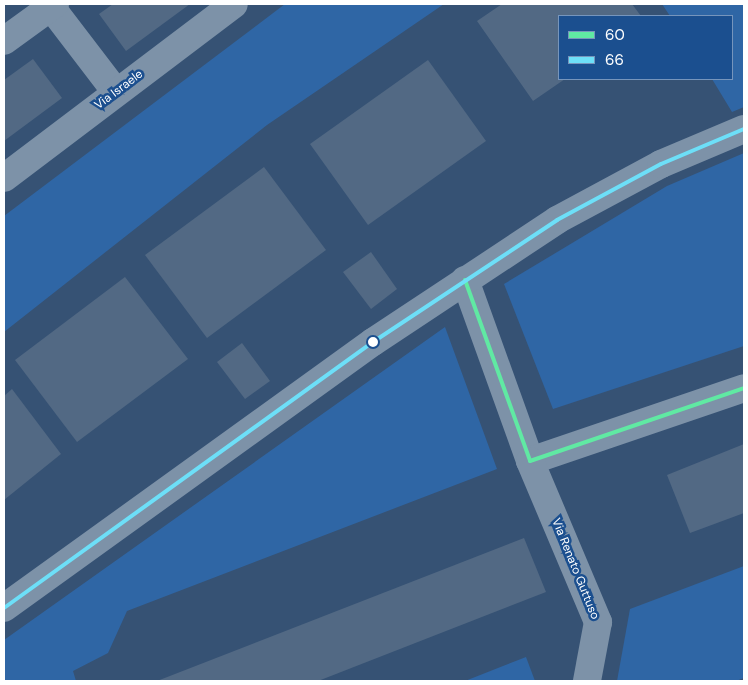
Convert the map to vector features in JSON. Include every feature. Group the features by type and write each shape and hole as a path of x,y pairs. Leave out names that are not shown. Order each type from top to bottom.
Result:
{"street":[{"name":"Via Israele","path":"4,178 234,4"},
{"path":"4,41 53,5 116,92"},
{"path":"4,608 373,342 465,280 566,215 661,164 744,129"},
{"name":"Via Renato Guttuso","path":"465,280 530,460 598,622 588,681"},
{"path":"530,460 744,388"}],"shaded area":[{"path":"285,4 444,4 267,125 4,332 4,216"},
{"path":"662,4 744,4 744,107 732,112 713,80 733,80 733,15 669,15"},
{"path":"744,153 744,346 553,409 504,284 667,186"},
{"path":"445,327 497,469 127,611 108,653 73,671 76,681 4,681 4,640"},
{"path":"744,566 744,678 736,681 617,681 630,609"},
{"path":"526,657 535,681 465,681"}],"building":[{"path":"113,4 190,4 126,51 99,14"},
{"path":"502,4 632,4 640,15 558,15 558,80 564,80 533,101 477,21"},
{"path":"33,59 62,98 4,141 4,80"},
{"path":"428,60 486,141 368,225 310,144"},
{"path":"264,167 326,250 207,338 145,255"},
{"path":"371,252 397,289 371,309 343,272"},
{"path":"125,277 188,359 77,442 15,360"},
{"path":"242,343 270,381 245,399 217,362"},
{"path":"12,389 61,454 4,500 4,396"},
{"path":"744,444 744,513 690,533 667,475"},
{"path":"524,538 546,592 318,681 157,681"}],"transit line":[{"name":"66","path":"4,608 373,342 557,220 661,164 744,129"},
{"name":"60","path":"465,280 530,461 744,388"}]}
